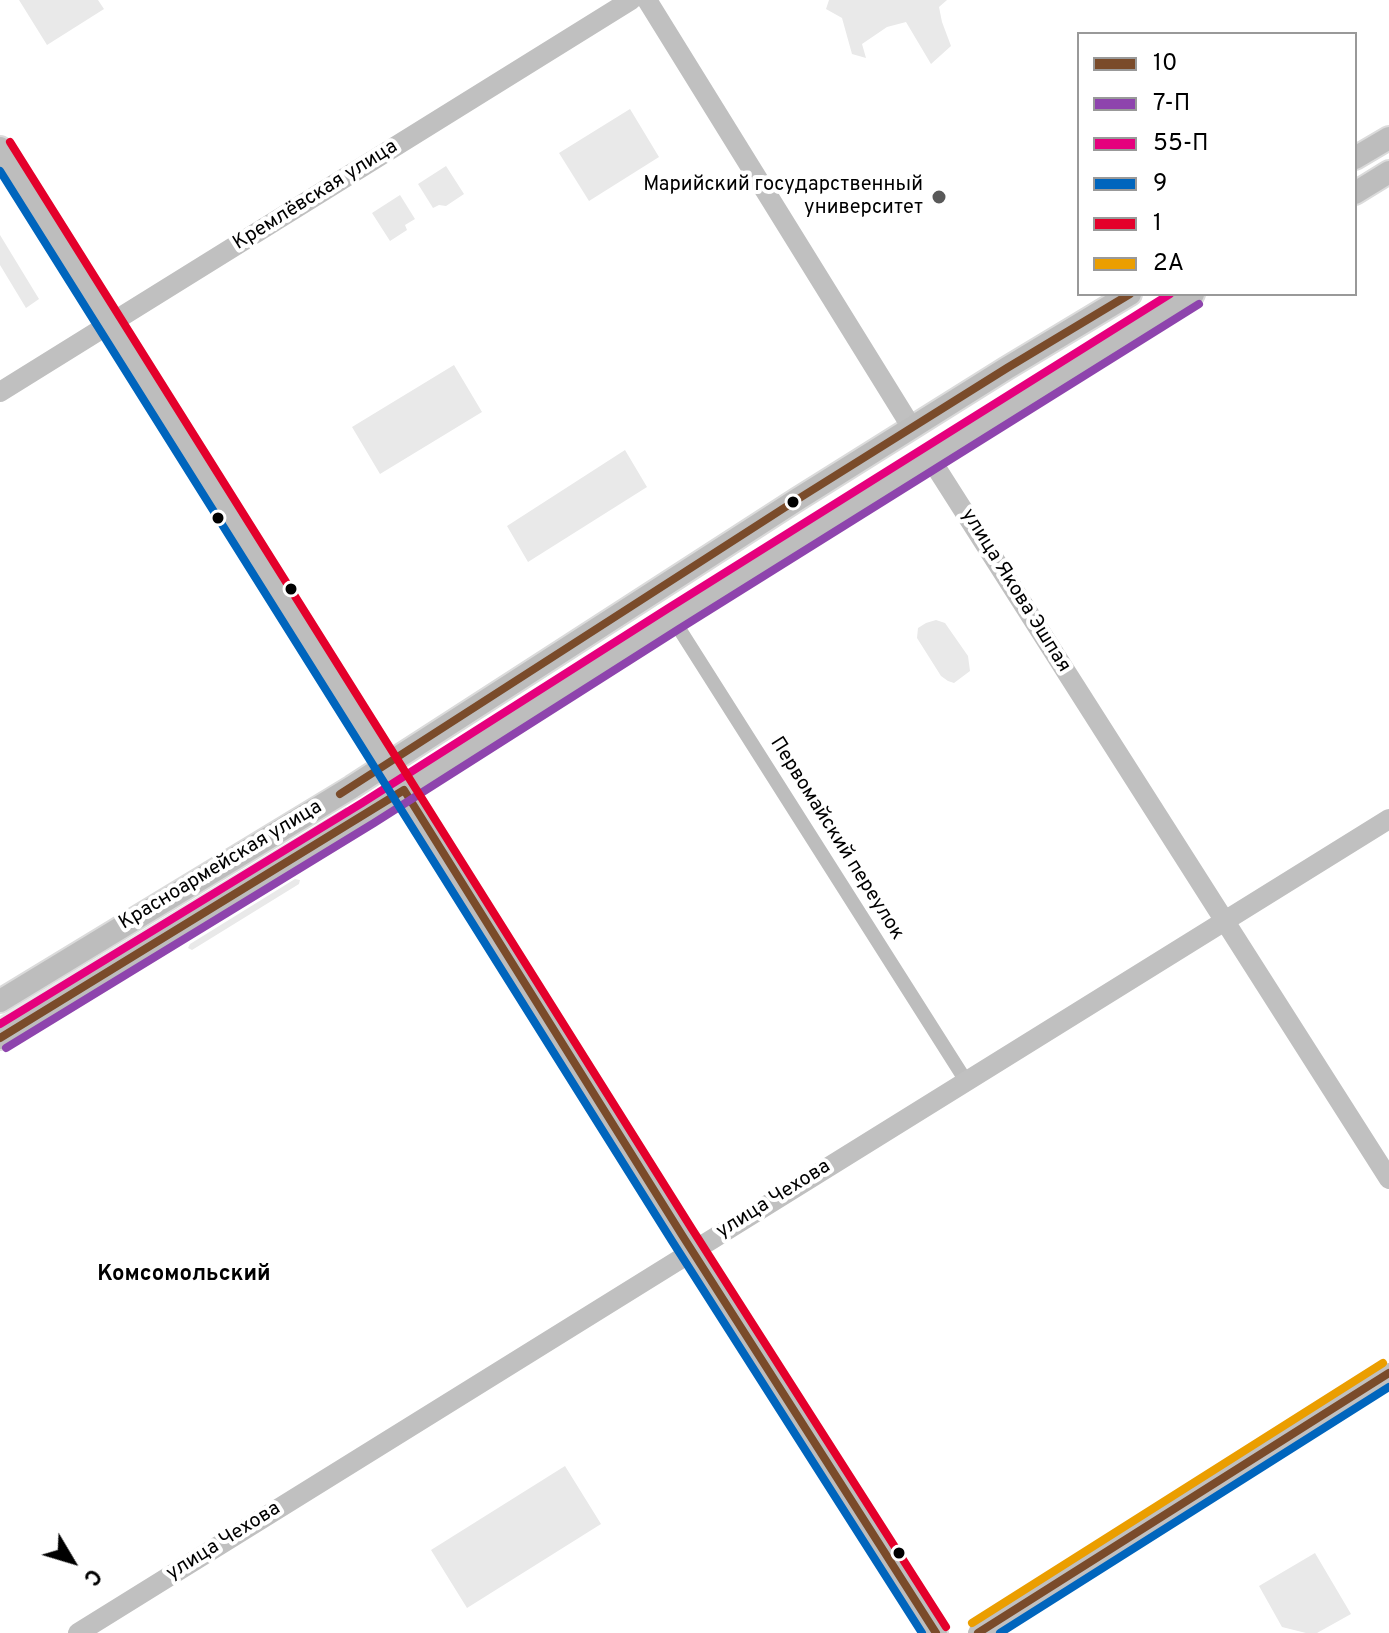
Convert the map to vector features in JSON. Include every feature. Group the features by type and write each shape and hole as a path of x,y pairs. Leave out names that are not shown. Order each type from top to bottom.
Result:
{"main road":[{"path":"1357,157 1389,138"},
{"path":"0,148 936,1633"},
{"path":"1357,192 1389,172"},
{"name":"Красноармейская улица","path":"0,1001 387,764 798,499 1127,296"},
{"name":"Красноармейская улица","path":"0,1038 404,790 1190,296"},
{"name":"улица Якова Эшпая","path":"912,428 930,458"}],"street":[{"name":"Кремлёвская улица","path":"0,392 631,0"},
{"name":"улица Якова Эшпая","path":"647,0 912,428"},
{"name":"улица Якова Эшпая","path":"930,458 1389,1179"},
{"name":"Первомайский переулок","path":"673,619 966,1081"},
{"name":"улица Чехова","path":"78,1633 1389,819"},
{"path":"978,1633 1389,1373"}],"shaded area":[{"path":"19,0 98,0 104,9 47,45"},
{"path":"829,0 947,0 939,7 951,46 931,64 906,22 887,27 862,44 866,58 852,54 842,18 826,9"},
{"path":"630,109 659,157 589,201 559,153"},
{"path":"446,166 464,194 446,206 433,208 418,184"},
{"path":"400,195 415,219 405,225 407,230 390,241 372,213"},
{"path":"0,235 39,299 26,308 0,265"},
{"path":"454,365 482,412 380,474 352,427"},
{"path":"625,450 647,487 528,562 507,526"},
{"path":"936,620 945,623 968,656 970,671 954,683 941,676 917,638 918,628"},
{"path":"346,807 349,811 0,1022 0,1016"},
{"path":"295,879 300,880 299,884 192,950 188,948 190,944"},
{"path":"565,1466 601,1524 467,1608 431,1550"},
{"path":"1315,1553 1351,1614 1317,1633 1282,1627 1259,1586"}],"transit line":[{"name":"1","path":"10,142 692,1229 946,1627"},
{"name":"9","path":"0,171 922,1633"},
{"name":"10","path":"340,794 798,499 1127,296"},
{"name":"55-П","path":"0,1024 362,803 1167,296"},
{"name":"7-П","path":"6,1048 374,823 1199,304"},
{"name":"10","path":"0,1038 404,790 936,1633"},
{"name":"2А","path":"972,1623 1383,1363"},
{"name":"10","path":"978,1633 1389,1373"},
{"name":"9","path":"1000,1633 1389,1387"}],"place":[{"name":"Марийский государственный университет","path":"939,197"}],"district":[{"name":"Комсомольский","path":"184,1276"}]}
